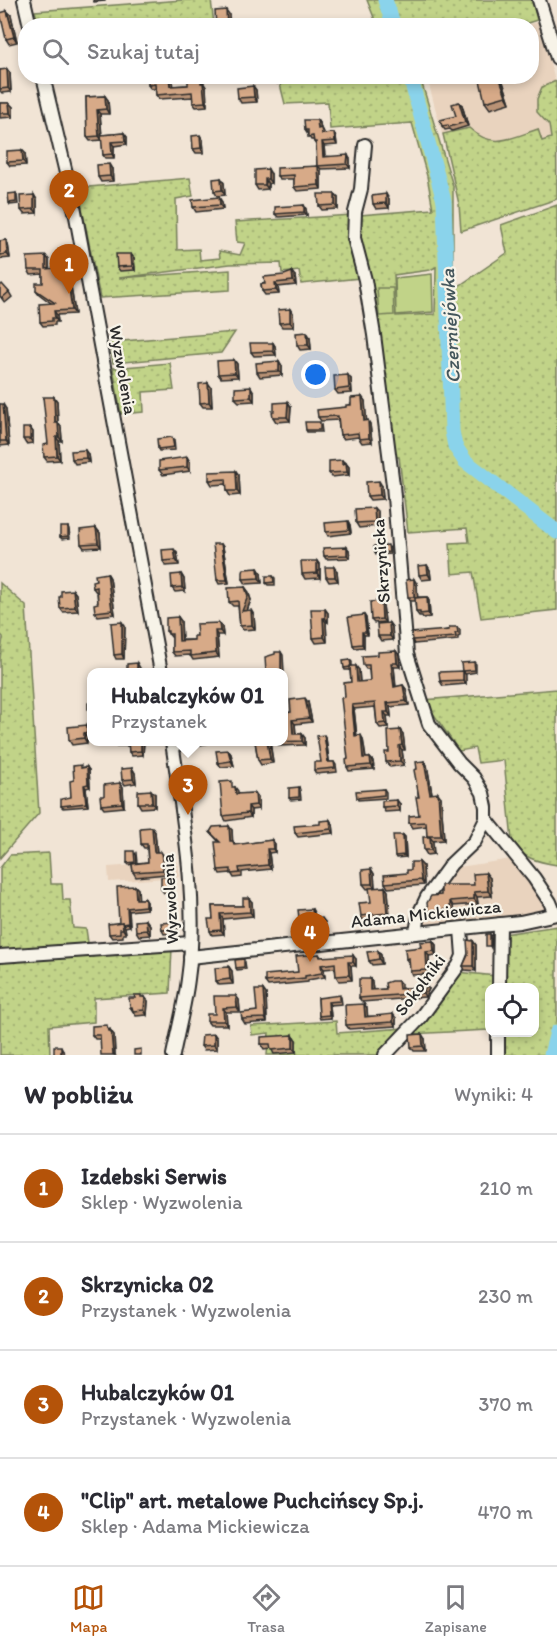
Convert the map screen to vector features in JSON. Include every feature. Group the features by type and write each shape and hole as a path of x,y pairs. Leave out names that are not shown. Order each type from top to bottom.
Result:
{"street":[{"path":"24,0 28,18"},
{"path":"539,0 557,58"},
{"name":"Wyzwolenia","path":"45,84 75,211 159,668"},
{"name":"Skrzynicka","path":"365,145 361,189 355,212 354,238 365,280 374,335 393,485 406,654 429,724 459,763 474,778 483,793 486,819"},
{"name":"Wyzwolenia","path":"173,746 190,888 190,957 186,991 173,1055"},
{"path":"416,933 420,914 432,891 451,864 475,841 486,819 512,854 534,878 556,914"},
{"name":"Adama Mickiewicza","path":"190,957 461,929 529,921 556,914"},
{"path":"499,983 500,924"},
{"name":"Sokolniki","path":"385,1055 421,1017 459,965 463,956 461,929"},
{"path":"0,957 190,943"},
{"path":"498,1037 498,1055"}],"shaded area":[{"path":"539,25 557,87 557,199 461,231 456,187 429,84 539,84"},
{"path":"511,859 536,888 550,911 421,925 427,902 453,868"},
{"path":"178,862 180,877 109,882 108,867"}],"green space":[{"path":"211,0 213,18 37,18 35,11"},
{"path":"367,0 532,0 536,18 374,18"},
{"path":"556,81 557,199 461,231 459,204 443,134 469,128 486,139 502,140 538,129 542,141 551,138 549,125 537,112 537,99 542,87"},
{"path":"280,84 422,84 453,186 453,290 507,253 501,225 557,205 557,610 481,618 473,572 452,574 450,543 469,542 467,528 408,532 399,457 393,457 359,247 360,215 433,209 427,176 412,123 330,129 328,102 285,104","holes":["436,267 435,314 396,316 394,275 430,270"]},
{"path":"190,178 193,196 176,199 177,250 199,249 200,260 220,258 219,251 240,255 245,243 237,242 235,222 353,215 360,278 301,284 299,271 282,273 281,263 230,264 119,278 230,270 230,290 100,298 78,188"},
{"path":"432,274 433,312 396,315 395,278"},
{"path":"377,288 393,288 394,315 379,316"},
{"path":"235,332 221,353 113,363 110,342"},
{"path":"170,363 174,390 143,392 144,412 121,414 113,368"},
{"path":"0,583 26,606 39,813 0,858 0,658 3,637 0,634"},
{"path":"557,689 557,865 537,861 515,847 512,841 504,760 478,763 475,748 459,751 424,700"},
{"path":"49,853 51,884 62,884 63,900 70,900 73,928 86,929 89,949 0,954 0,868 10,855"},
{"path":"557,926 557,1055 503,1055 503,1037 539,1037 539,983 503,983 504,934"},
{"path":"172,947 170,993 94,998 94,1022 49,1026 50,1055 0,1055 0,960"},
{"path":"458,972 496,976 496,983 485,983 485,1030 410,1034"},
{"path":"336,1021 337,1033 406,1028 382,1055 267,1055 269,1033 252,1035 251,1026"}],"building":[{"path":"226,10 226,18 215,18 215,11"},
{"path":"7,11 14,37 6,39 0,13"},
{"path":"7,69 8,88 0,89 0,70"},
{"path":"155,84 170,84 170,86 203,84 205,102 193,103 192,92 156,95"},
{"path":"481,84 502,84 506,96 485,102"},
{"path":"253,86 254,97 238,98 237,88"},
{"path":"105,96 106,109 97,110 99,136 87,137 86,97"},
{"path":"459,102 465,122 449,127 448,125 442,126 440,120 456,116 452,104"},
{"path":"0,103 9,103 10,113 0,113"},
{"path":"304,120 317,120 318,129 321,128 322,134 334,133 335,141 322,142 323,157 348,155 347,164 317,166 316,142 313,136 308,137"},
{"path":"124,133 125,141 111,142 112,154 103,155 101,135"},
{"path":"200,135 201,148 193,149 192,136"},
{"path":"22,150 23,161 7,162 7,151"},
{"path":"109,164 110,176 98,177 97,165"},
{"path":"318,166 319,185 294,187 294,175 277,176 277,168"},
{"path":"268,169 268,179 265,179 265,185 255,185 255,170"},
{"path":"221,178 222,190 214,191 213,179"},
{"path":"16,193 16,202 9,203 8,194"},
{"path":"318,194 335,194 335,205 319,206"},
{"path":"386,194 386,203 373,204 372,196"},
{"path":"34,195 34,209 21,210 20,196"},
{"path":"219,197 220,205 193,207 192,200"},
{"path":"304,205 304,212 275,214 275,207"},
{"path":"6,240 7,254 0,255 0,241"},
{"path":"116,254 131,254 132,266 117,267"},
{"path":"46,256 46,269 66,267 72,310 54,311 55,318 52,318 52,321 40,322 39,304 55,303 36,290 36,283 43,283 43,270 28,270 27,257"},
{"path":"292,272 293,281 275,283 276,290 262,291 261,284 265,284 264,277"},
{"path":"2,284 9,292 2,298 0,286"},
{"path":"290,309 290,322 279,323 278,310"},
{"path":"307,332 308,345 297,345 296,333"},
{"path":"250,343 273,343 273,351 251,352"},
{"path":"234,360 235,373 218,374 217,361"},
{"path":"279,361 279,371 257,372 256,363"},
{"path":"348,375 349,388 335,390 334,376"},
{"path":"208,383 209,402 200,403 199,384"},
{"path":"251,387 251,397 235,398 235,388"},
{"path":"43,397 54,397 55,423 58,423 59,437 56,437 57,456 44,457 43,445 48,444"},
{"path":"362,397 364,421 368,420 369,438 359,439 358,433 340,435 338,416 318,417 317,410 346,407 346,405 351,405 351,398"},
{"path":"288,402 287,417 273,417 274,403"},
{"path":"0,404 3,404 6,441 0,441"},
{"path":"305,422 320,422 320,430 306,430"},
{"path":"23,428 30,428 30,439 23,439"},
{"path":"172,437 174,447 158,449 157,439"},
{"path":"85,450 86,458 72,459 71,451"},
{"path":"187,457 187,467 159,470 159,461"},
{"path":"342,460 342,464 346,463 347,472 329,473 329,461"},
{"path":"236,471 237,491 227,491 226,479 209,480 209,472"},
{"path":"379,481 380,495 367,496 366,482"},
{"path":"374,508 375,522 356,523 355,509"},
{"path":"348,521 349,530 326,532 325,523"},
{"path":"60,527 68,527 68,536 60,537"},
{"path":"96,528 98,543 81,544 80,530"},
{"path":"213,544 221,544 227,580 217,580"},
{"path":"388,545 389,552 375,553 374,546"},
{"path":"347,547 347,555 324,556 323,548"},
{"path":"174,549 176,560 163,561 162,550"},
{"path":"301,561 317,561 317,573 302,574"},
{"path":"427,565 428,574 419,575 418,566"},
{"path":"325,567 334,567 335,577 326,577"},
{"path":"258,568 259,578 243,579 244,569"},
{"path":"107,573 112,610 95,612 94,604 98,603 97,587 93,588 92,581 96,580 95,575"},
{"path":"181,574 182,587 172,588 171,575"},
{"path":"266,576 273,576 274,582 266,583"},
{"path":"414,579 414,597 408,597 406,580"},
{"path":"245,587 248,596 242,611 251,610 252,625 240,626 238,601 229,602 228,588"},
{"path":"73,590 75,607 60,608 61,591"},
{"path":"427,597 428,613 416,612 415,598"},
{"path":"381,601 382,619 371,620 370,602"},
{"path":"311,609 325,609 324,637 313,638"},
{"path":"364,615 366,632 362,632 362,644 353,645 348,617"},
{"path":"178,617 179,641 194,640 194,636 197,636 196,624 219,623 220,631 215,631 216,653 190,656 190,651 172,652 172,634 166,631 166,618"},
{"path":"122,622 122,654 114,655 111,623"},
{"path":"389,623 390,636 378,636 377,624"},
{"path":"449,627 457,627 456,637 412,640 411,633 449,630"},
{"path":"396,651 397,663 391,663 394,687 403,685 406,701 387,703 388,712 384,712 385,723 377,724 375,703 352,705 355,736 361,735 363,758 370,758 371,765 347,767 341,698 345,697 344,683 351,682 350,666 356,666 357,682 370,681 369,665 363,665 362,656"},
{"path":"275,652 281,652 281,668 266,668 265,657"},
{"path":"350,660 351,666 344,668 343,661"},
{"path":"474,662 475,670 462,671 461,663"},
{"path":"137,663 137,668 127,668 127,664"},
{"path":"463,671 463,680 440,681 439,672"},
{"path":"305,698 309,718 292,720 293,734 302,734 302,741 288,742 290,700"},
{"path":"87,725 84,738 69,740 68,727"},
{"path":"400,730 402,745 399,746 400,761 386,762 385,752 389,752 388,731"},
{"path":"324,735 328,762 334,762 335,768 314,770 314,762 321,762 317,736"},
{"path":"128,746 141,746 141,751 129,752"},
{"path":"256,746 268,746 270,759 258,760"},
{"path":"228,750 231,761 218,763 216,751"},
{"path":"424,761 430,794 438,793 441,836 427,836 426,822 409,823 409,816 419,815 416,797 419,797 414,770 417,769 416,762"},
{"path":"81,765 81,768 87,767 88,784 84,785 86,803 61,806 61,799 71,797 70,781 74,780 73,766"},
{"path":"132,768 133,779 122,780 121,769"},
{"path":"232,781 236,794 255,793 256,805 248,806 248,813 223,816 220,782"},
{"path":"120,783 122,803 101,805 100,796 104,796 104,785"},
{"path":"299,787 299,797 289,798 289,788"},
{"path":"384,789 384,795 357,798 356,791"},
{"path":"151,790 152,803 138,803 138,791"},
{"path":"397,800 397,806 382,807 382,801"},
{"path":"330,820 331,829 295,833 294,826 320,824 320,821"},
{"path":"229,826 230,841 233,841 234,845 272,840 273,849 267,849 268,865 239,868 240,873 231,874 231,869 218,870 215,842 220,842 210,832 213,827"},
{"path":"152,827 154,852 161,852 163,870 133,872 132,864 148,862 147,844 141,844 140,828"},
{"path":"393,835 403,835 404,855 395,856"},
{"path":"423,837 430,837 431,850 424,850"},
{"path":"127,851 134,851 135,862 127,863"},
{"path":"411,862 419,862 421,880 385,883 384,875 407,873 407,870 411,870"},
{"path":"371,869 372,884 363,884 362,870"},
{"path":"486,873 488,891 474,892 474,899 450,901 450,909 428,911 427,903 431,896 441,895 441,885 474,885 473,874"},
{"path":"161,877 168,877 168,888 161,889"},
{"path":"135,886 136,899 145,899 145,906 127,908 128,923 119,923 117,887"},
{"path":"385,887 387,913 361,916 359,903 371,902 369,888"},
{"path":"243,898 249,898 250,912 220,914 221,930 210,931 208,919 213,919 212,906 243,906"},
{"path":"312,909 313,919 322,918 323,924 300,925 298,910"},
{"path":"146,920 147,930 136,931 135,921"},
{"path":"122,922 123,929 120,929 120,933 109,934 108,924"},
{"path":"175,922 175,929 162,930 161,923"},
{"path":"486,934 490,934 490,946 486,946"},
{"path":"467,940 473,941 473,966 463,966 468,955"},
{"path":"433,941 434,951 426,952 427,970 410,971 409,958 406,959 405,949 421,947 420,942"},
{"path":"378,951 379,959 369,961 367,952"},
{"path":"319,954 320,957 353,955 353,962 348,962 349,975 336,976 335,963 321,965 322,973 305,976 305,978 265,982 265,975 298,972 296,956"},
{"path":"244,959 244,967 236,968 235,960"},
{"path":"229,967 230,979 216,981 215,968"},
{"path":"359,979 370,979 370,990 386,989 385,983 391,981 398,981 399,989 426,986 423,993 359,998"},
{"path":"255,990 263,990 265,1018 242,1019 241,1013 257,1011"},
{"path":"134,995 145,997 144,1010 133,1011 130,1007 129,998 135,998"},
{"path":"340,995 340,1001 328,1002 329,1015 319,1016 318,998"},
{"path":"214,996 236,996 237,1007 223,1008 224,1021 207,1021 207,1014 215,1014"},
{"path":"364,1004 365,1017 393,1014 393,1022 346,1025 345,1005"},
{"path":"107,1025 108,1031 111,1031 113,1054 115,1055 101,1055 100,1035 92,1035 92,1026"},
{"path":"214,1034 214,1045 201,1046 202,1035"},
{"path":"422,1034 423,1046 411,1047 410,1035"},
{"path":"293,1035 293,1048 271,1050 270,1044 261,1044 261,1037"},
{"path":"54,1046 61,1046 61,1055 54,1055"},
{"path":"141,1049 141,1055 134,1055 134,1050"}],"waterway":[{"name":"Czerniejówka","path":"385,0 391,18"},
{"name":"Czerniejówka","path":"412,84 444,201 452,431 455,446 465,461 557,532"},
{"name":"Czerniejówka","path":"551,1055 557,1032"}],"place":[{"name":"Skrzynicka 02","path":"69,220"},
{"name":"Izdebski Serwis","path":"69,294"},
{"name":"Hubalczyków 01","path":"188,815"},
{"name":"\"Clip\" art. metalowe Puchcińscy Sp.j.","path":"310,962"}]}
